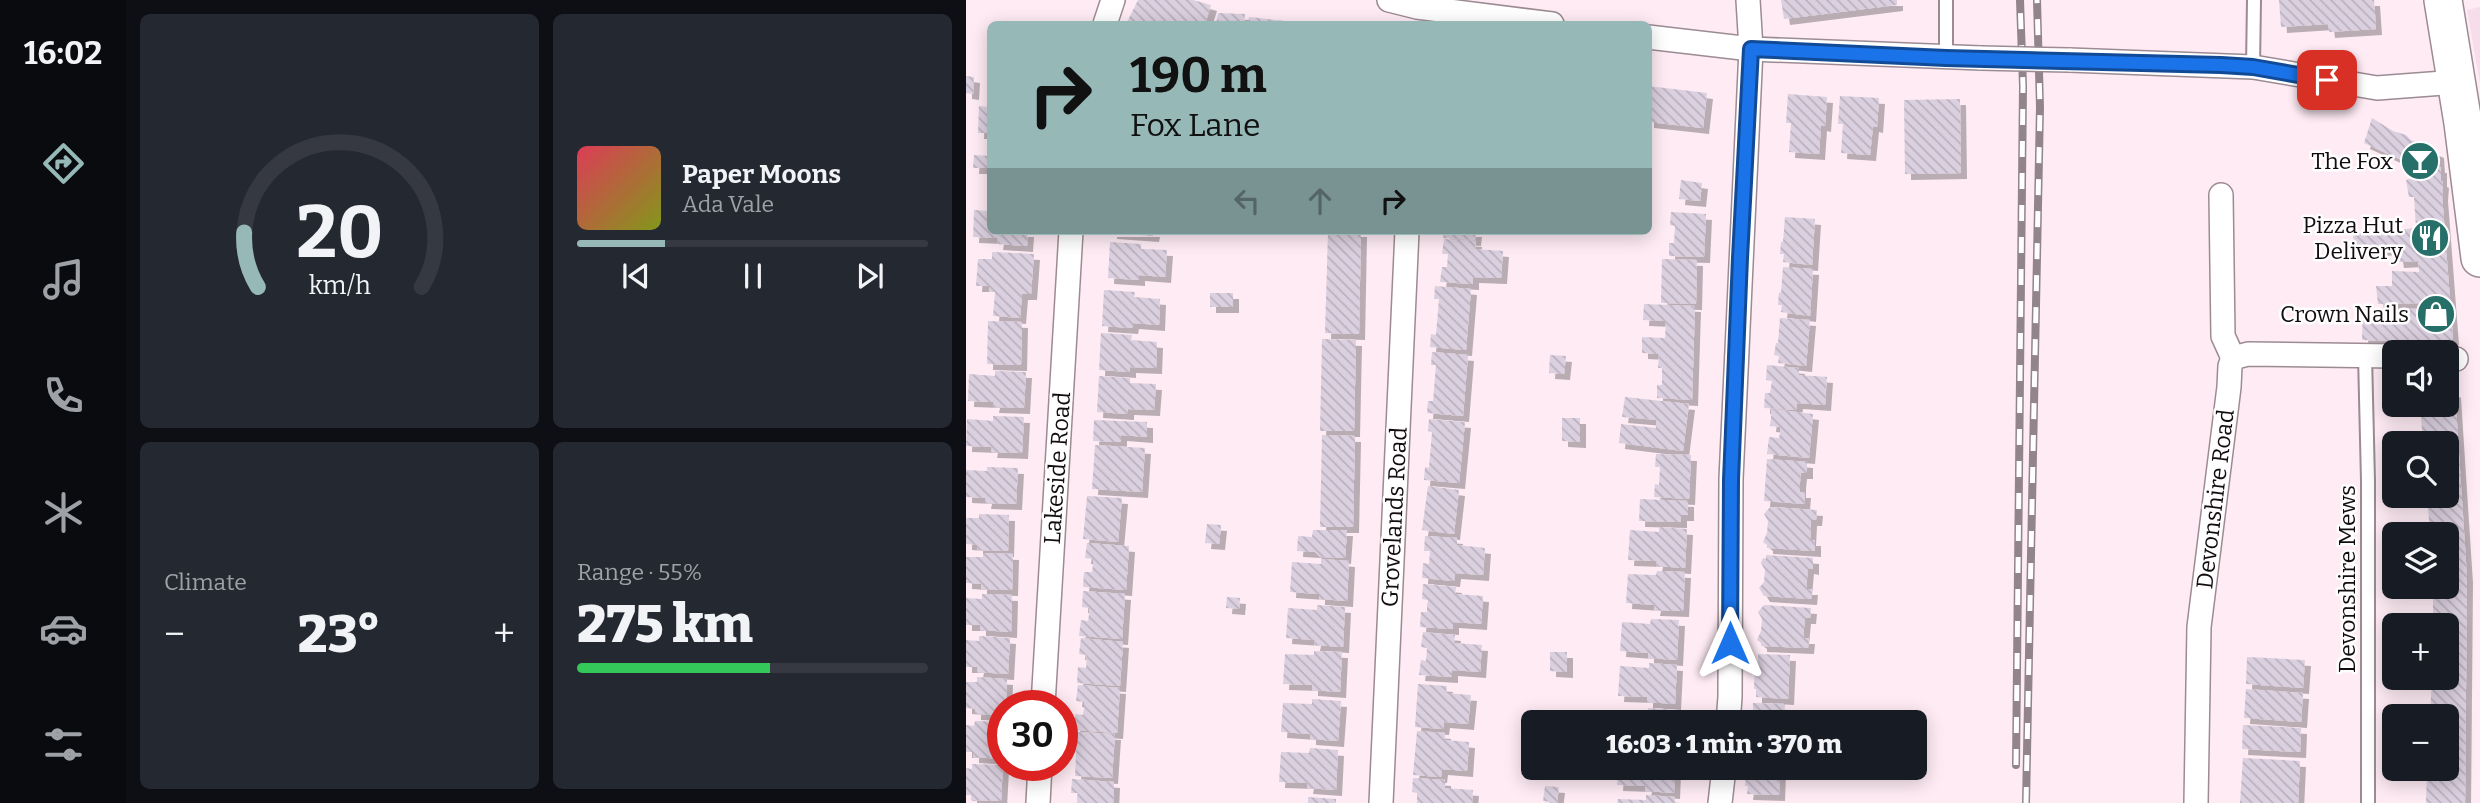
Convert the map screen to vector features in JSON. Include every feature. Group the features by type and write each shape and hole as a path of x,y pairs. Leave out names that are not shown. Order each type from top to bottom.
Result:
{"main road":[{"path":"2450,2 2457,82 2480,258"}],"street":[{"path":"1106,21 1114,0"},
{"path":"1389,0 1417,10 1523,21"},
{"path":"1729,710 1731,480 1751,49 1748,0"},
{"path":"1652,37 1751,49 2253,67 2377,88 2457,82"},
{"path":"2221,195 2223,335 2233,358 2248,354 2382,356"},
{"name":"Lakeside Road","path":"1044,690 1071,235"},
{"name":"Grovelands Road","path":"1381,803 1406,235"},
{"name":"Devonshire Road","path":"2196,803 2199,627 2233,358"},
{"path":"1720,803 1723,780"},
{"path":"1038,803 1039,781"}],"lane":[{"path":"1946,0 1946,58"},
{"path":"2253,67 2254,0"},
{"name":"Devonshire Mews","path":"2365,355 2368,481 2368,803"}],"shaded area":[{"path":"2480,7 2480,83 2467,10"}],"building":[{"path":"1138,0 1193,0 1211,5 1206,21 1128,21"},
{"path":"1781,0 1897,0 1897,5 1784,19"},
{"path":"2279,0 2374,0 2376,29 2329,32 2328,24 2281,27"},
{"path":"1218,13 1245,14 1244,21 1217,21"},
{"path":"1249,17 1285,21 1248,21"},
{"path":"966,76 974,77 973,94 966,93"},
{"path":"1652,86 1707,93 1703,128 1652,122"},
{"path":"1788,94 1827,97 1819,154 1789,152 1791,123 1786,123"},
{"path":"1840,96 1879,98 1877,127 1873,126 1870,155 1841,153 1843,124 1838,124"},
{"path":"1960,99 1961,173 1905,174 1904,100"},
{"path":"979,106 987,107 987,133 978,133"},
{"path":"2372,118 2438,152 2443,182 2451,340 2362,340 2363,308 2421,309 2421,303 2378,304 2376,286 2392,286 2392,271 2419,272 2418,261 2398,262 2396,249 2354,251 2353,234 2416,228 2414,197 2409,197 2406,180 2414,177 2412,165 2364,143"},
{"path":"974,155 987,156 987,168 973,168"},
{"path":"1681,180 1702,183 1700,201 1679,199"},
{"path":"974,210 987,211 987,235 1028,235 1027,246 997,244 998,238 973,237"},
{"path":"1671,212 1706,214 1704,257 1669,256 1669,243 1674,243 1675,226 1670,225"},
{"path":"1785,217 1815,219 1812,265 1783,262 1784,254 1780,254"},
{"path":"1328,235 1361,235 1359,334 1325,333"},
{"path":"1443,235 1476,235 1475,240 1443,238"},
{"path":"1444,239 1476,241 1475,249 1503,251 1501,278 1473,277 1473,284 1440,282 1442,267 1447,267 1448,254 1442,254"},
{"path":"1110,242 1141,244 1141,249 1167,250 1165,277 1139,275 1139,280 1108,278"},
{"path":"992,252 1034,254 1031,294 1022,294 1020,318 993,316 995,292 989,292 989,286 976,286 978,259 992,259"},
{"path":"1662,259 1697,260 1696,304 1661,303"},
{"path":"1783,267 1813,269 1810,316 1781,312 1782,305 1778,305"},
{"path":"1435,286 1471,289 1466,350 1430,347 1431,334 1436,335 1439,299 1434,299"},
{"path":"1104,290 1135,292 1134,297 1160,299 1159,325 1133,323 1132,328 1102,326"},
{"path":"1210,293 1233,293 1233,307 1210,307"},
{"path":"1644,304 1695,306 1692,400 1657,398 1657,385 1662,385 1662,368 1658,368 1659,354 1642,353 1642,337 1665,338 1666,321 1643,320"},
{"path":"1780,318 1810,320 1806,366 1778,363 1779,356 1774,355"},
{"path":"988,321 1022,322 1021,365 987,364"},
{"path":"1101,333 1132,335 1131,340 1157,342 1156,368 1130,367 1130,372 1099,370"},
{"path":"1322,339 1356,340 1354,431 1320,431"},
{"path":"1432,352 1468,355 1463,416 1427,413 1428,401 1433,401 1436,365 1431,365"},
{"path":"1550,355 1566,356 1564,374 1549,373"},
{"path":"1767,365 1799,368 1799,375 1827,377 1825,405 1797,403 1796,410 1764,408 1765,393 1770,393 1772,381 1766,380"},
{"path":"995,371 1026,372 1024,408 993,407 994,402 968,401 969,374 995,376"},
{"path":"1099,376 1130,378 1130,383 1156,384 1154,410 1128,409 1128,414 1097,412"},
{"path":"1625,397 1689,404 1683,451 1619,443 1621,424 1656,428 1657,420 1622,417"},
{"path":"1772,409 1813,414 1809,458 1767,454 1769,437 1779,438 1780,433 1780,427 1770,426"},
{"path":"993,416 1024,417 1022,453 991,452 992,447 966,446 967,419 993,421"},
{"path":"2421,417 2457,417 2458,431 2422,431"},
{"path":"1562,418 1580,418 1580,442 1562,441"},
{"path":"1429,419 1465,422 1459,483 1424,480 1425,467 1429,468 1432,432 1428,431"},
{"path":"1094,420 1147,422 1147,437 1121,435 1121,442 1093,441"},
{"path":"1322,435 1355,436 1353,527 1320,527"},
{"path":"1095,445 1145,448 1142,492 1092,489"},
{"path":"1656,454 1691,455 1689,499 1654,497 1655,484 1659,485 1660,467 1655,467"},
{"path":"2459,454 2467,577 2465,803 2426,803 2427,781 2459,781 2459,704 2431,704 2431,690 2459,690 2459,613 2433,613 2433,599 2459,599 2459,522 2429,522 2428,508 2459,508"},
{"path":"1767,459 1807,462 1807,473 1801,473 1800,482 1800,492 1805,492 1804,504 1764,501"},
{"path":"987,467 1018,468 1016,504 985,503 986,498 966,497 966,470 987,471"},
{"path":"1428,486 1459,490 1454,534 1422,530"},
{"path":"1087,496 1122,498 1118,542 1083,539"},
{"path":"1640,499 1688,501 1688,515 1681,515 1681,522 1639,521"},
{"path":"1770,507 1817,510 1816,520 1811,520 1810,540 1815,540 1815,551 1767,548 1763,542 1768,521 1764,514"},
{"path":"979,514 1009,515 1008,551 977,550 977,545 966,544 966,518 979,518"},
{"path":"1207,524 1221,525 1219,544 1205,543"},
{"path":"1659,527 1687,529 1685,568 1656,566 1657,561 1628,560 1630,530 1659,532"},
{"path":"1313,530 1347,530 1345,558 1320,557 1315,552 1297,551 1298,536 1312,537"},
{"path":"1425,536 1457,538 1457,545 1485,548 1483,575 1455,573 1454,581 1422,578 1423,563 1429,564 1430,551 1424,551"},
{"path":"1087,543 1129,546 1126,590 1083,587 1084,572 1092,572 1093,565 1093,559 1085,558"},
{"path":"983,553 1013,554 1012,590 981,589 981,584 966,583 966,557 983,557"},
{"path":"1766,555 1813,558 1813,569 1808,568 1806,589 1812,589 1811,599 1764,596 1759,588 1764,582 1765,570 1761,563 1763,558 1766,559"},
{"path":"1321,559 1349,561 1347,601 1319,599 1319,594 1290,592 1292,562 1321,564"},
{"path":"1657,571 1685,572 1683,611 1654,610 1655,605 1626,603 1628,574 1656,575"},
{"path":"1423,584 1456,587 1455,594 1483,596 1481,624 1453,622 1453,629 1420,627 1421,612 1427,612 1428,600 1422,599"},
{"path":"1083,591 1125,594 1122,639 1079,636 1081,620 1088,621 1090,608 1082,607"},
{"path":"982,594 1012,595 1011,632 980,630 980,625 966,625 966,598 982,599"},
{"path":"1227,597 1240,598 1239,609 1226,608"},
{"path":"1317,605 1345,607 1343,647 1314,645 1315,640 1286,638 1288,608 1317,610"},
{"path":"1764,605 1811,608 1810,618 1805,618 1803,638 1809,638 1808,648 1761,646 1757,640 1762,619 1758,612"},
{"path":"1651,619 1679,620 1677,660 1648,658 1648,653 1620,651 1622,622 1650,624"},
{"path":"1423,632 1455,635 1454,643 1482,645 1480,672 1452,670 1452,677 1419,675 1421,660 1426,661 1427,648 1421,647"},
{"path":"979,636 1010,638 1008,674 977,672 978,667 966,667 966,640 979,641"},
{"path":"1081,638 1123,642 1120,686 1077,683 1078,667 1086,668 1087,655 1079,654"},
{"path":"1314,651 1342,652 1340,692 1312,690 1312,685 1283,684 1285,654 1314,655"},
{"path":"1550,652 1567,652 1567,672 1550,671"},
{"path":"1758,654 1790,655 1788,699 1756,697 1755,662 1758,662"},
{"path":"2247,657 2305,660 2303,688 2246,684"},
{"path":"1649,663 1677,665 1675,704 1647,702 1647,697 1618,696 1620,666 1649,668"},
{"path":"977,677 1007,679 1007,690 987,690 987,714 975,714 975,709 966,708 966,682 977,682"},
{"path":"1418,684 1447,686 1446,693 1471,695 1468,724 1444,722 1443,729 1415,727"},
{"path":"1078,685 1120,688 1117,733 1078,730 1078,714 1083,715 1084,702 1078,701"},
{"path":"2246,689 2303,693 2301,722 2244,718"},
{"path":"1312,699 1341,701 1338,741 1310,739 1310,734 1281,732 1283,703 1312,704"},
{"path":"1753,703 1785,704 1785,710 1753,710"},
{"path":"975,721 987,721 987,758 973,757 973,752 966,752 966,725 974,726"},
{"path":"2243,725 2301,728 2300,752 2242,749"},
{"path":"1417,731 1445,733 1445,740 1469,742 1467,771 1442,769 1441,777 1413,775"},
{"path":"1078,732 1115,734 1112,778 1078,776"},
{"path":"1310,748 1338,750 1336,790 1307,788 1308,783 1279,782 1281,752 1309,753"},
{"path":"2243,758 2300,761 2298,803 2240,803"},
{"path":"972,764 987,764 987,781 1002,781 1001,801 971,800 971,795 966,795 966,768 972,769"},
{"path":"1413,778 1445,780 1445,788 1473,790 1472,803 1417,803 1417,793 1412,792"},
{"path":"1617,780 1675,780 1674,793 1645,791 1646,786 1617,785"},
{"path":"1745,780 1780,780 1779,795 1747,794 1748,786 1745,786"},
{"path":"1072,781 1114,782 1113,803 1077,803 1078,793 1071,793"},
{"path":"1545,786 1559,787 1557,803 1543,801"},
{"path":"1646,795 1675,797 1675,803 1617,803 1618,799 1646,800"},
{"path":"1308,797 1336,799 1336,803 1308,803"}],"railway":[{"path":"2016,765 2023,86 2020,0"},
{"path":"2026,803 2040,107 2037,0"}],"place":[{"name":"The Fox","path":"2420,161"},
{"name":"Pizza Hut Delivery","path":"2430,238"},
{"name":"Crown Nails","path":"2436,314"}],"route":[{"path":"1730,643 1731,480 1751,49 1946,58 2221,65 2253,67 2327,80"}]}
